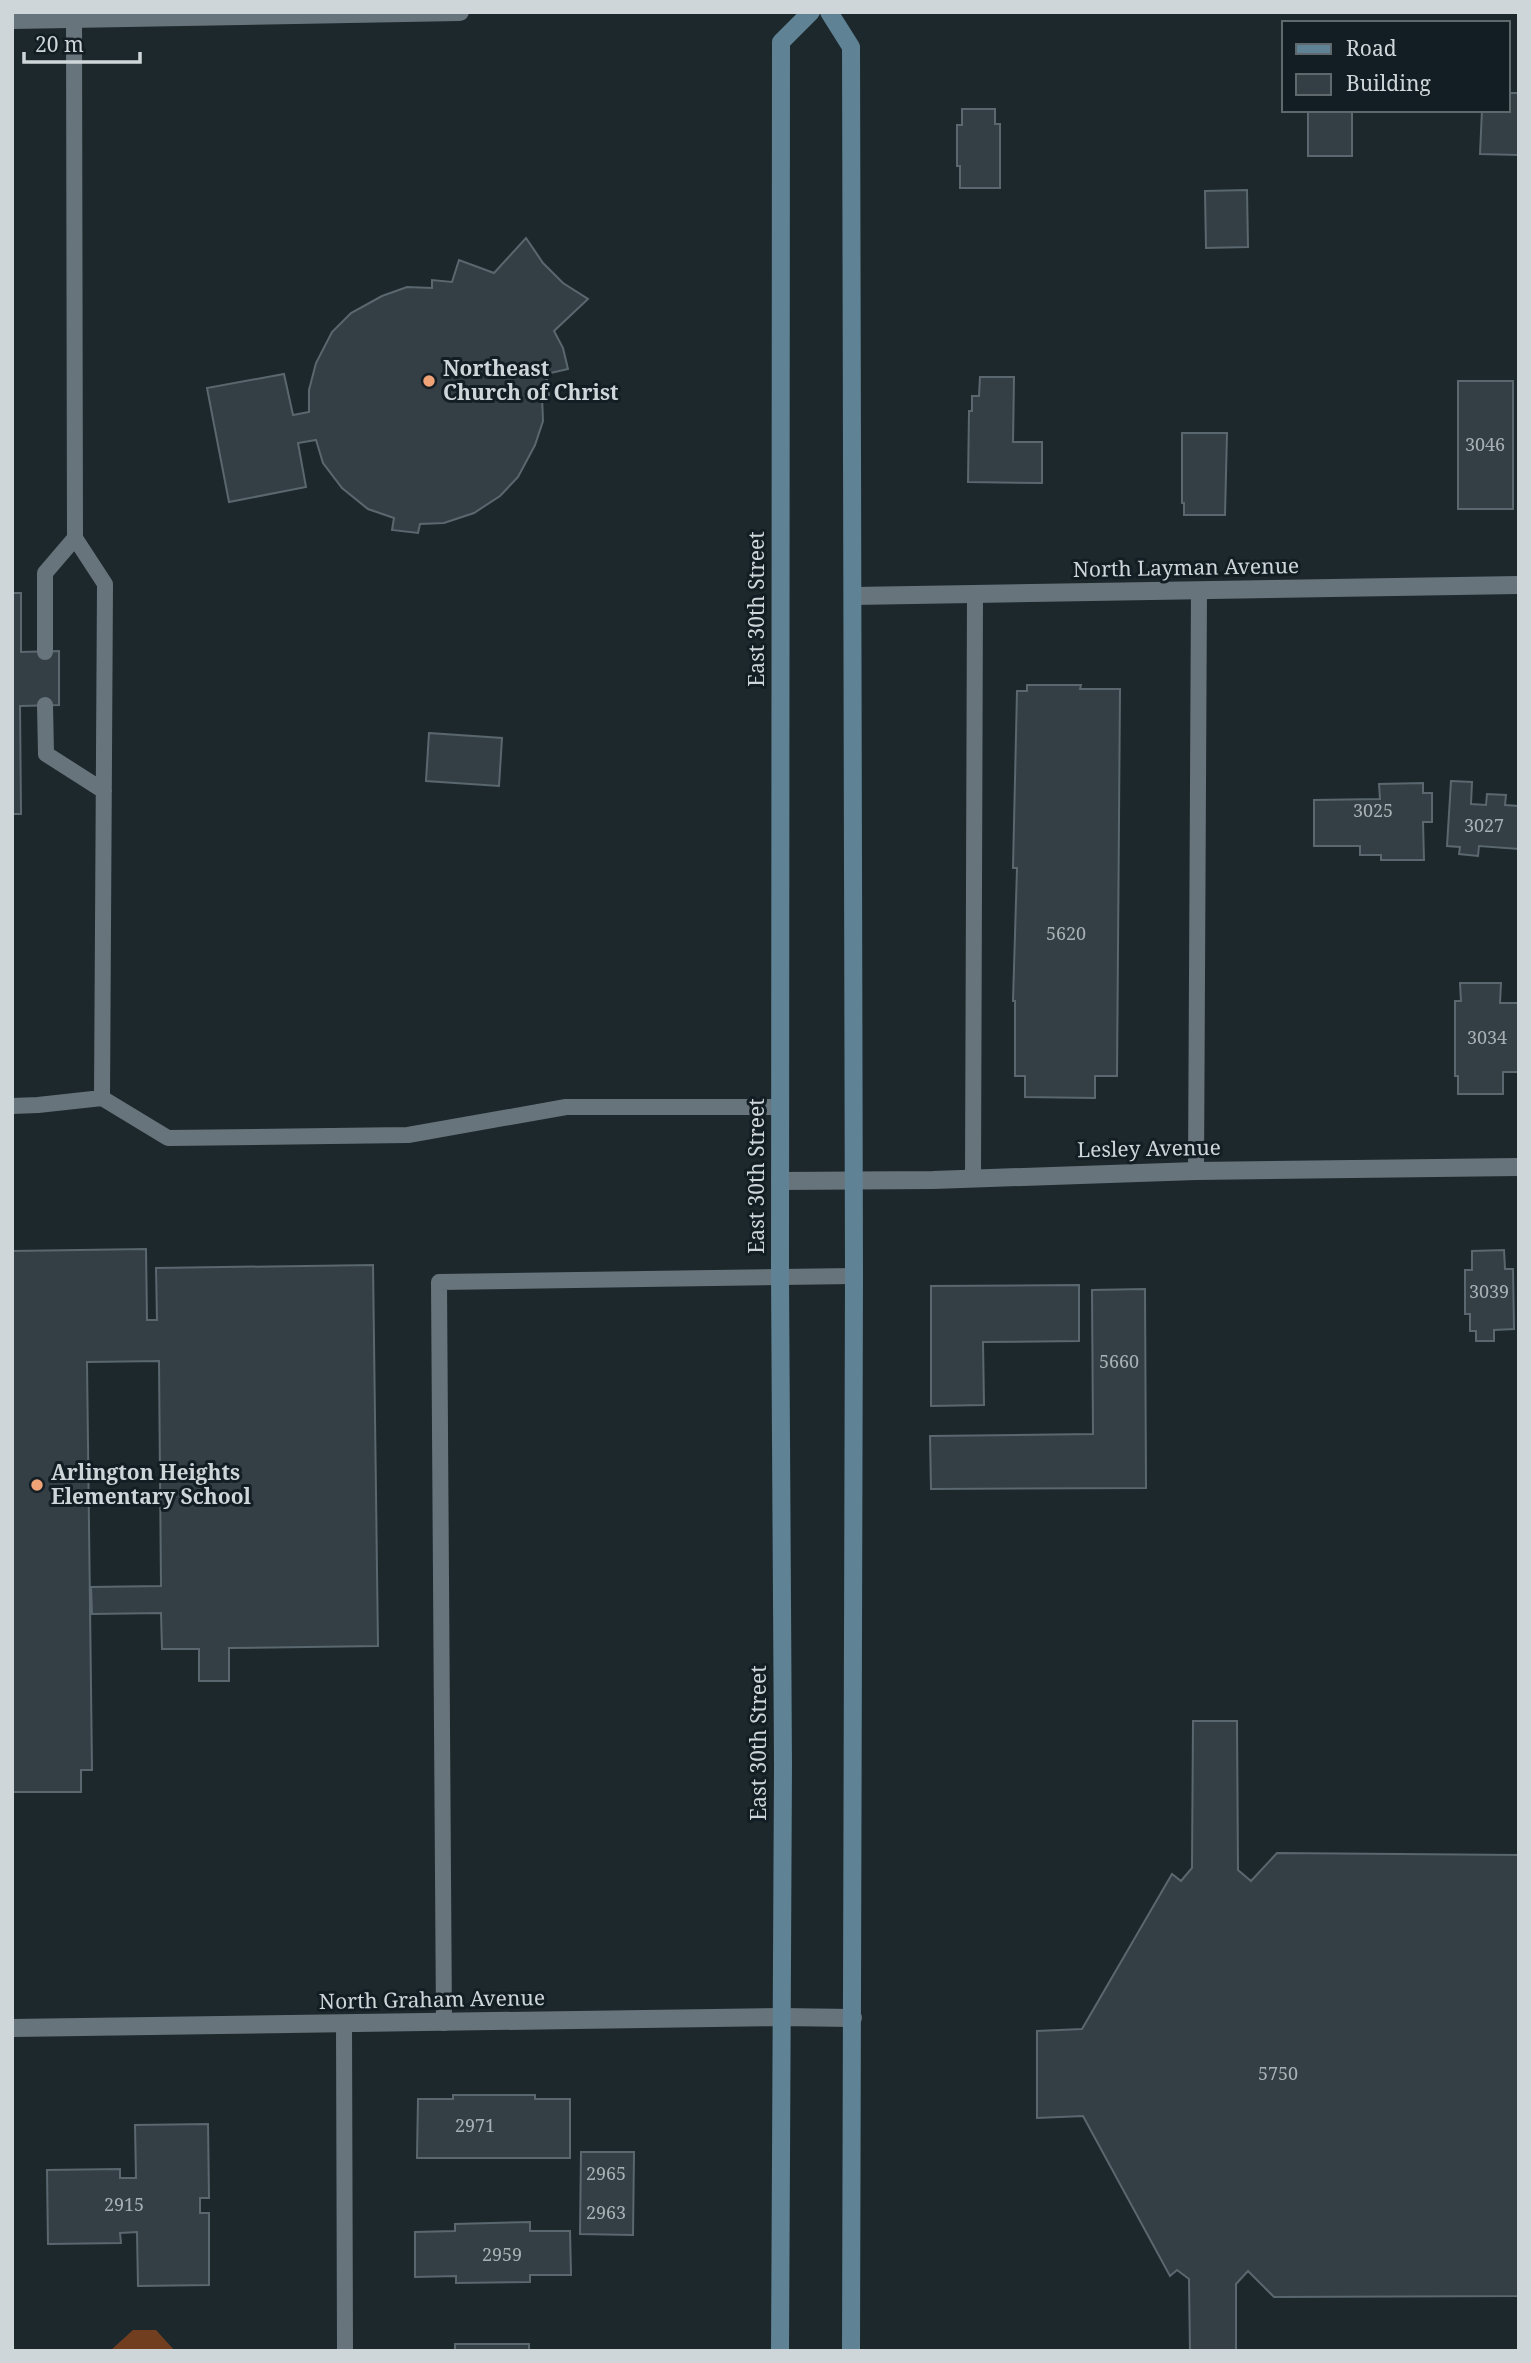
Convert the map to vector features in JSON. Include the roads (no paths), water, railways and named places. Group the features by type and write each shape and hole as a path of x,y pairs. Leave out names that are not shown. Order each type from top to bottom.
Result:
{"main road":[{"name":"East 30th Street","path":"780,2351 783,1765 780,1277 782,42 811,12"},
{"path":"829,12 851,47 854,1276 851,2351"}],"street":[{"path":"12,20 460,12"},
{"name":"North Layman Avenue","path":"853,596 1519,585"},
{"name":"Lesley Avenue","path":"780,1181 1196,1171 1519,1167"},
{"name":"North Graham Avenue","path":"12,2028 852,2018"}],"lane":[{"path":"74,19 75,537 105,584 102,1098"},
{"path":"45,652 45,573 75,537"},
{"path":"1196,1171 1199,590"},
{"path":"973,1178 975,594"},
{"path":"45,705 46,754 104,791"},
{"path":"12,1106 102,1098 168,1138 408,1135 566,1107 780,1107"},
{"path":"444,2023 439,1282 854,1276"},
{"path":"344,2024 345,2351"}],"place":[{"name":"Northeast Church of Christ","path":"429,381"},
{"name":"Arlington Heights Elementary School","path":"37,1485"}]}
